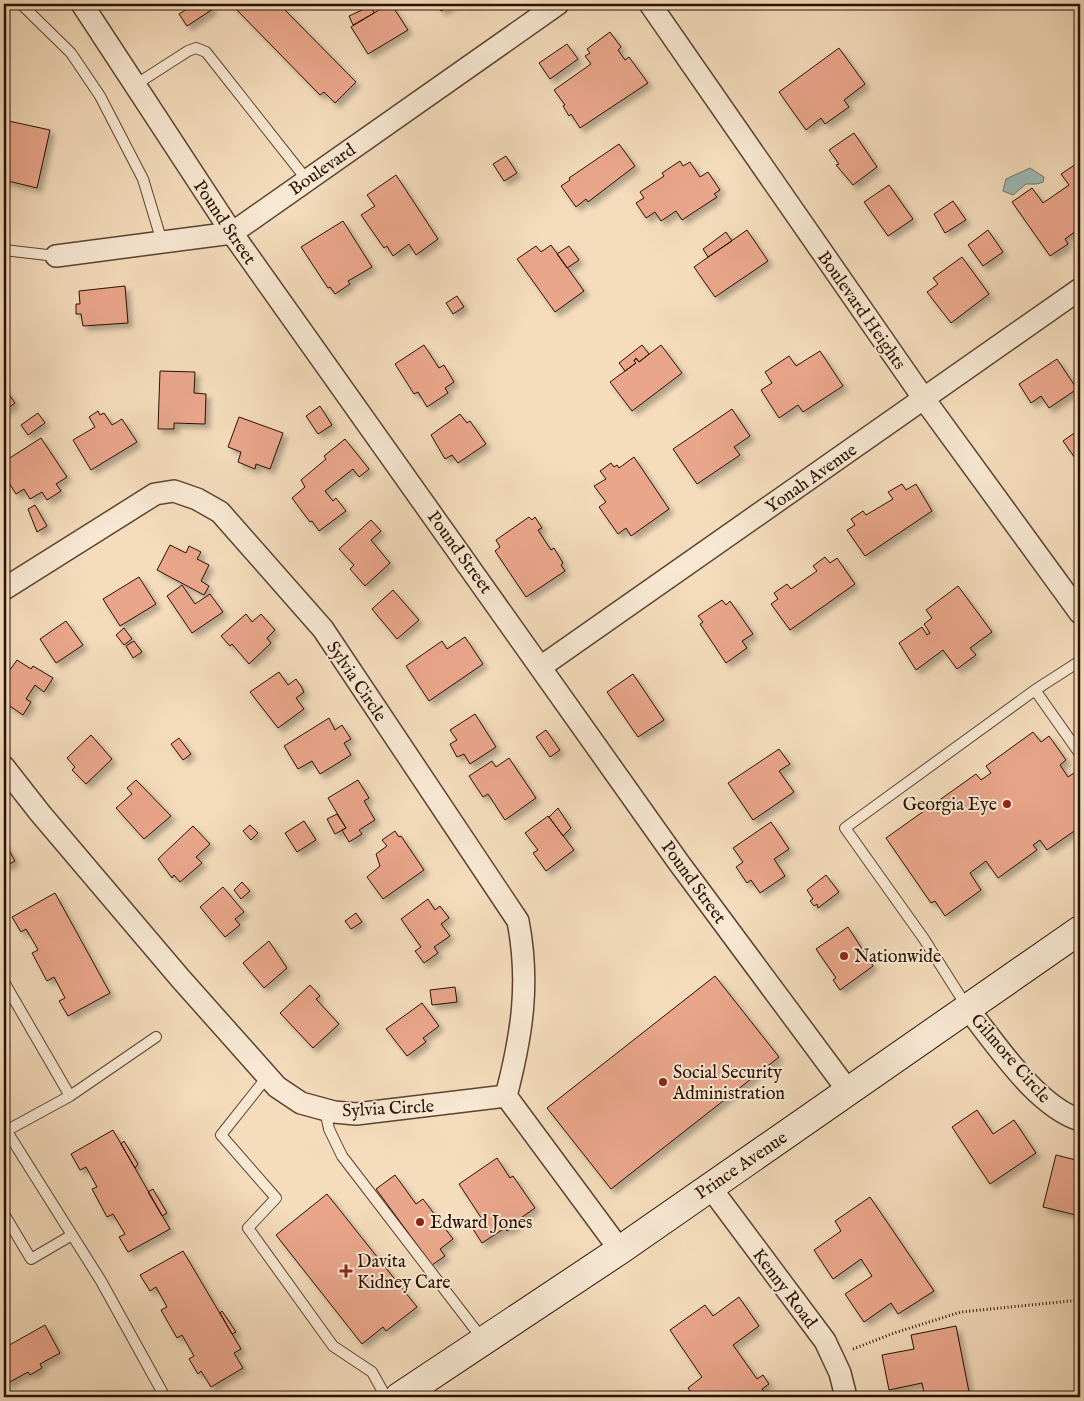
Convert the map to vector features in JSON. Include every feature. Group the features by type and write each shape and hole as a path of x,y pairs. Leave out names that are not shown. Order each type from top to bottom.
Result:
{"main road":[{"name":"Prince Avenue","path":"400,1397 620,1250 1080,930"}],"street":[{"name":"Pound Street","path":"82,4 232,233 542,666 679,863 849,1092"},
{"name":"Boulevard","path":"56,256 232,233 558,4"},
{"name":"Boulevard Heights","path":"650,4 924,399 1080,613"},
{"name":"Yonah Avenue","path":"542,666 1080,289"},
{"name":"Sylvia Circle","path":"4,589 155,494 174,491 197,499 220,512 323,629 518,921 525,970 525,1000 517,1054 506,1096 356,1114 301,1103 277,1088 180,978 40,813 4,767"},
{"name":"Gilmore Circle","path":"968,1009 1030,1086 1064,1115 1080,1120"},
{"path":"506,1096 620,1250"},
{"name":"Kenny Road","path":"710,1187 825,1341 840,1373 846,1397"}],"lane":[{"path":"21,4 71,53 100,96 142,179 162,242"},
{"path":"135,85 188,51 196,48 206,52 307,180"},
{"path":"4,250 56,256"},
{"path":"968,1009 924,938 845,828 1035,690 1080,661"},
{"path":"1035,690 1080,754"},
{"path":"4,982 70,1096"},
{"path":"156,1037 70,1096 5,1131 101,1281 165,1397"},
{"path":"268,1077 221,1135 276,1198 248,1228 333,1346 372,1372 386,1397"},
{"path":"324,1109 329,1129 342,1156 485,1341"},
{"path":"4,1214 31,1259 72,1235"}],"path":[{"path":"832,1356 894,1333 961,1312 1080,1300"}],"water":[{"path":"1030,168 1044,177 1043,182 1026,184 1013,195 1003,191 1006,179"}],"building":[{"path":"195,4 209,4 213,9 187,26 179,14"},
{"path":"231,4 279,4 356,82 335,103 324,92 320,95"},
{"path":"391,4 408,30 368,54 351,27"},
{"path":"436,4 454,4 441,11"},
{"path":"371,6 374,13 353,25 349,16"},
{"path":"610,32 621,47 618,50 625,60 629,57 648,83 580,128 571,114 569,116 563,106 565,105 554,90 591,64 585,56 590,53 587,49"},
{"path":"567,44 578,59 550,79 539,63"},
{"path":"839,48 865,84 844,100 849,107 825,124 821,118 806,130 779,92"},
{"path":"4,120 50,130 37,188 4,180"},
{"path":"854,133 877,167 853,185 836,165 839,164 829,150"},
{"path":"619,144 635,166 588,202 586,199 576,207 561,186 570,180 569,178"},
{"path":"506,156 517,173 504,181 493,164"},
{"path":"680,161 683,166 690,162 700,177 708,172 720,190 714,194 717,197 682,220 676,211 661,221 655,212 646,218 636,203 644,198 640,192 664,176 662,173"},
{"path":"1076,164 1080,169 1080,228 1065,239 1068,244 1050,256 1012,202 1032,188 1043,203 1069,185 1061,174"},
{"path":"396,175 438,239 416,255 409,244 393,256 387,246 384,248 361,215 375,206 367,195"},
{"path":"889,185 913,219 888,236 864,202"},
{"path":"953,201 966,220 945,233 934,214"},
{"path":"343,221 372,267 348,281 350,284 335,294 330,287 328,288 301,247"},
{"path":"747,230 768,261 715,297 694,267"},
{"path":"988,230 1003,252 983,266 968,245"},
{"path":"726,232 732,241 708,257 703,249"},
{"path":"551,245 584,291 555,312 517,259 536,246 541,252"},
{"path":"569,246 579,260 567,268 557,254"},
{"path":"962,257 989,294 951,323 927,292 938,284 933,278"},
{"path":"125,286 128,323 83,326 81,314 76,314 76,304 80,304 79,291"},
{"path":"457,296 464,307 453,314 446,303"},
{"path":"424,345 439,368 444,365 454,382 445,388 448,393 427,407 418,392 414,394 395,364"},
{"path":"642,345 649,354 639,362 636,358 634,361 636,363 625,371 619,363"},
{"path":"661,345 682,373 632,411 610,382 636,363 634,361 636,358 639,362"},
{"path":"820,351 843,386 803,412 798,405 779,418 761,390 772,383 765,372 789,356 796,366"},
{"path":"1057,359 1077,389 1049,408 1041,396 1031,403 1019,384"},
{"path":"160,371 195,372 194,393 206,394 205,424 174,423 174,429 158,429"},
{"path":"4,387 15,403 4,411"},
{"path":"320,406 332,425 318,434 306,416"},
{"path":"732,409 750,436 734,447 740,455 697,484 673,449"},
{"path":"98,411 100,415 104,413 112,425 122,419 137,442 91,470 73,440 95,427 89,417"},
{"path":"38,413 45,423 28,435 21,425"},
{"path":"460,414 467,423 470,421 486,444 458,463 452,455 445,459 431,435"},
{"path":"239,417 283,433 270,469 256,464 255,469 238,462 241,452 228,447"},
{"path":"1080,429 1080,465 1063,441"},
{"path":"41,438 67,477 56,484 61,491 47,500 42,492 30,499 24,489 16,494 4,475 4,470 9,467 5,461"},
{"path":"345,439 369,469 359,477 353,469 325,491 333,501 336,498 346,511 319,531 292,498 305,487 301,480 326,459 324,456"},
{"path":"634,457 669,509 631,536 626,528 618,534 599,507 606,502 594,486 606,479 600,471 611,463 614,467 617,465 619,468"},
{"path":"902,484 906,490 916,484 932,511 865,556 847,530 855,525 851,519 863,511 866,515 893,499 888,492"},
{"path":"35,505 47,526 37,532 28,509"},
{"path":"529,517 532,520 535,517 542,528 538,530 551,550 554,548 563,563 561,565 565,571 526,597 495,551 500,547 496,540"},
{"path":"371,520 381,531 371,540 390,563 365,586 350,569 354,565 339,549"},
{"path":"170,545 186,553 189,546 201,552 197,559 209,565 201,581 209,586 204,595 157,570"},
{"path":"825,557 830,563 837,558 855,584 790,630 771,604 778,599 774,593 787,584 791,589 817,571 813,566"},
{"path":"139,577 156,604 120,626 103,599"},
{"path":"182,585 195,604 210,594 223,612 192,633 167,596"},
{"path":"958,586 992,632 970,648 976,655 957,669 943,650 916,670 899,643 922,627 927,635 930,633 924,624 932,618 926,610"},
{"path":"393,590 419,620 397,639 372,609"},
{"path":"722,600 726,605 730,601 753,634 742,641 747,648 726,663 700,624 703,622 698,616"},
{"path":"246,614 252,622 261,614 275,630 267,638 271,643 249,664 232,644 230,646 221,636"},
{"path":"66,621 83,645 56,663 40,639"},
{"path":"124,628 132,639 124,645 116,635"},
{"path":"465,637 483,664 429,701 406,666 442,641 447,649"},
{"path":"134,641 142,652 133,658 126,646"},
{"path":"17,660 31,669 33,666 53,678 44,692 35,685 26,699 31,702 23,715 4,702 4,667 10,670"},
{"path":"279,672 288,685 296,679 301,686 304,692 296,698 304,709 278,728 250,692"},
{"path":"633,674 664,720 638,737 607,692"},
{"path":"475,714 496,747 470,764 464,754 457,757 450,744 457,740 450,730"},
{"path":"329,718 335,730 342,725 351,739 344,743 351,755 320,774 312,761 298,769 284,746"},
{"path":"546,730 560,750 550,757 536,737"},
{"name":"Georgia Eye","path":"1033,732 1041,742 1049,736 1066,760 1060,765 1068,777 1074,773 1080,781 1080,827 1047,850 1040,840 1033,845 1037,850 998,878 986,861 970,873 981,890 945,916 935,901 931,903 886,838 976,774 981,780 991,773 986,766"},
{"path":"91,735 112,759 86,784 72,770 75,767 67,758"},
{"path":"179,738 191,754 183,760 171,744"},
{"path":"779,749 790,764 779,771 794,792 753,820 728,783"},
{"path":"509,758 536,798 505,820 488,794 483,797 469,776 492,761 496,767"},
{"path":"136,780 171,816 144,839 116,808 132,794 127,788"},
{"path":"358,780 369,798 364,801 375,820 359,830 362,834 349,842 342,830 346,828 328,798"},
{"path":"558,808 571,828 563,836 549,817"},
{"path":"337,814 346,828 335,834 327,819"},
{"path":"548,816 574,850 546,871 533,853 538,850 525,833"},
{"path":"304,821 316,840 297,852 285,833"},
{"path":"771,822 789,849 774,859 785,876 760,893 751,880 747,883 736,867 743,862 733,848"},
{"path":"250,825 258,833 251,840 243,831"},
{"path":"193,826 210,844 196,857 202,863 180,882 174,875 172,878 158,859"},
{"path":"395,831 399,837 401,836 424,870 383,899 367,877 380,866 376,854 387,846 382,840"},
{"path":"4,841 15,861 4,867"},
{"path":"826,875 839,892 818,908 817,904 814,906 810,901 813,899 807,890"},
{"path":"242,882 250,891 241,899 234,890"},
{"path":"223,887 244,912 235,919 240,925 225,937 200,907"},
{"path":"55,893 110,993 68,1016 59,1001 65,998 54,977 47,981 32,953 38,950 36,946 26,929 21,932 12,917"},
{"path":"428,899 435,910 440,906 449,918 441,924 450,936 434,947 438,953 424,963 415,951 421,947 401,919"},
{"path":"356,913 362,922 351,929 345,921"},
{"name":"Nationwide","path":"848,927 873,966 840,990 833,980 836,978 816,949"},
{"path":"269,941 287,968 264,988 243,963"},
{"name":"Social Security Administration","path":"715,976 779,1057 611,1189 547,1108"},
{"path":"310,985 320,996 316,999 339,1024 313,1048 280,1013"},
{"path":"455,987 457,1002 432,1005 430,990"},
{"path":"422,1003 439,1026 423,1038 426,1042 407,1056 386,1029"},
{"path":"977,1110 993,1134 1014,1120 1036,1153 990,1184 952,1127"},
{"path":"113,1130 170,1229 128,1252 119,1237 125,1234 113,1214 107,1217 92,1189 97,1187 86,1167 80,1170 71,1154"},
{"path":"124,1141 138,1164 135,1168 121,1144"},
{"path":"1056,1155 1080,1161 1080,1216 1043,1207"},
{"path":"497,1158 510,1178 513,1176 535,1208 515,1222 517,1224 507,1231 505,1228 482,1243 471,1226 482,1219 459,1184"},
{"name":"Edward Jones","path":"395,1175 416,1204 423,1199 453,1239 440,1249 445,1256 432,1265 376,1189"},
{"path":"153,1189 167,1213 162,1216 148,1192"},
{"name":"Davita Kidney Care","path":"327,1194 417,1307 386,1331 383,1327 362,1344 276,1235"},
{"path":"870,1197 934,1291 898,1314 891,1303 864,1322 845,1294 872,1276 861,1259 833,1279 814,1250 841,1231 835,1221"},
{"path":"183,1251 241,1349 234,1353 243,1368 211,1387 201,1371 198,1374 189,1359 194,1356 182,1335 177,1338 161,1310 167,1307 156,1287 150,1291 140,1275"},
{"path":"739,1297 759,1326 733,1345 757,1379 763,1375 769,1384 762,1389 768,1397 694,1397 688,1388 702,1377 670,1330 705,1305 713,1316"},
{"path":"222,1311 236,1332 232,1334 220,1313"},
{"path":"45,1325 60,1353 40,1364 42,1368 30,1375 28,1372 6,1384 4,1379 4,1348"},
{"path":"956,1326 970,1397 925,1397 922,1383 889,1390 882,1355 914,1349 911,1335"}],"place":[{"name":"Georgia Eye","path":"1007,804"},
{"name":"Nationwide","path":"844,956"},
{"name":"Social Security Administration","path":"663,1082"},
{"name":"Edward Jones","path":"420,1222"},
{"name":"Davita Kidney Care","path":"346,1271"}]}
